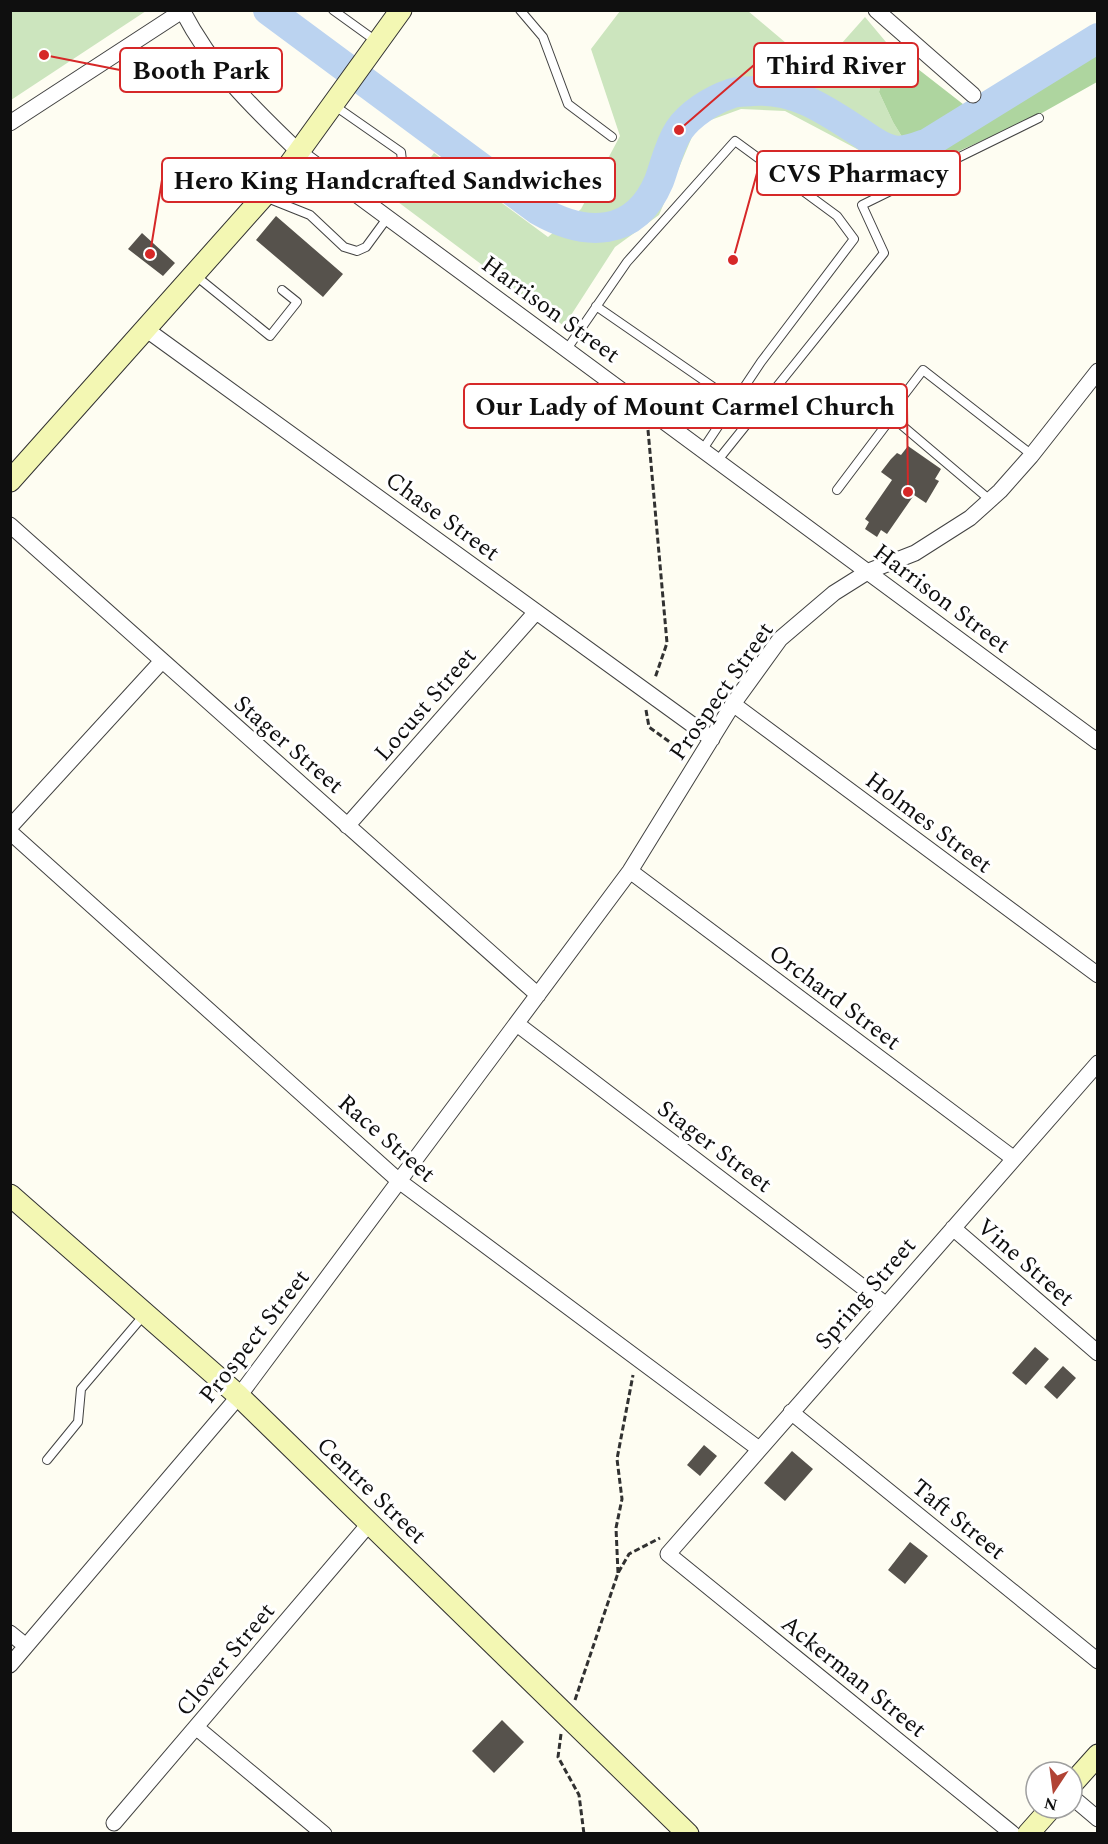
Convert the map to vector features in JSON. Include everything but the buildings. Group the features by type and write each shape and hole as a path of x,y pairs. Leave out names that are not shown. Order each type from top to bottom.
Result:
{"street":[{"path":"10,481 264,197 300,153 401,10"},
{"path":"876,10 973,94"},
{"path":"10,123 182,11"},
{"name":"Harrison Street","path":"182,11 204,51 229,84 300,153 1098,742"},
{"name":"Chase Street","path":"147,330 644,692 712,739"},
{"name":"Prospect Street","path":"10,1665 239,1396 630,872 733,704 780,639 834,593 869,571 915,553 942,538 990,500 1032,455 1098,371"},
{"name":"Stager Street","path":"10,525 161,662 538,995"},
{"name":"Locust Street","path":"347,826 536,612"},
{"path":"10,830 161,662"},
{"name":"Holmes Street","path":"733,704 1098,975"},
{"name":"Race Street","path":"10,830 399,1181 759,1449"},
{"name":"Orchard Street","path":"630,872 1013,1158"},
{"name":"Stager Street","path":"517,1024 885,1304"},
{"name":"Spring Street","path":"668,1554 1098,1063"},
{"name":"Centre Street","path":"10,1195 239,1396 688,1833"},
{"name":"Vine Street","path":"953,1228 1098,1353"},
{"name":"Taft Street","path":"791,1412 1098,1661"},
{"name":"Clover Street","path":"114,1823 369,1524"},
{"name":"Ackerman Street","path":"668,1554 1013,1833"},
{"path":"10,1633 26,1646"},
{"path":"197,1728 324,1833"},
{"path":"1084,1771 1098,1755"},
{"path":"1084,1808 1098,1820"},
{"path":"1028,1833 1040,1820"}],"lane":[{"path":"333,10 374,48"},
{"path":"520,10 543,37 568,104 612,137"},
{"path":"338,100 401,152 402,161 370,204"},
{"path":"718,460 884,253 862,205 1039,118"},
{"path":"567,349 627,262 735,141 837,216 854,239 761,362 702,449"},
{"path":"264,197 310,215 344,247 357,251 366,247 388,217"},
{"path":"194,276 270,336 297,302 282,290"},
{"path":"596,306 735,402"},
{"path":"837,490 892,417 897,404 923,370 1032,455"},
{"path":"892,417 990,500"},
{"path":"47,1460 78,1422 81,1389 145,1314"}],"path":[{"path":"646,407 667,642 656,678 644,692 649,727 674,745 681,754 678,764"},
{"path":"618,1573 616,1528 622,1499 618,1459 631,1396 633,1372 629,1352"},
{"path":"584,1833 579,1795 558,1757 558,1741 569,1716 618,1573 629,1554 669,1532 695,1523"}],"green space":[{"path":"11,10 146,10 146,11 11,100"},
{"path":"620,11 748,11 818,70 865,17 891,48 879,92 893,122 921,168 891,167 785,111 741,109 697,125 659,215 615,247 564,326 398,202 434,153 548,237 581,209 620,136 591,49"},
{"path":"1097,38 1097,82 1033,118 921,168 893,122 879,92 891,48 968,108 979,112"}],"waterway":[{"path":"268,10 538,210 573,225 591,228 607,227 623,222 637,213 649,200 659,181 672,142 679,130 702,108 730,94 769,91 797,97 823,109 880,145 897,151 906,150 928,143 1098,38"}],"place":[{"name":"Booth Park","path":"44,55"},
{"name":"Third River","path":"679,130"},
{"name":"Hero King Handcrafted Sandwiches","path":"150,254"},
{"name":"CVS Pharmacy","path":"733,260"},
{"name":"Our Lady of Mount Carmel Church","path":"908,492"}]}
